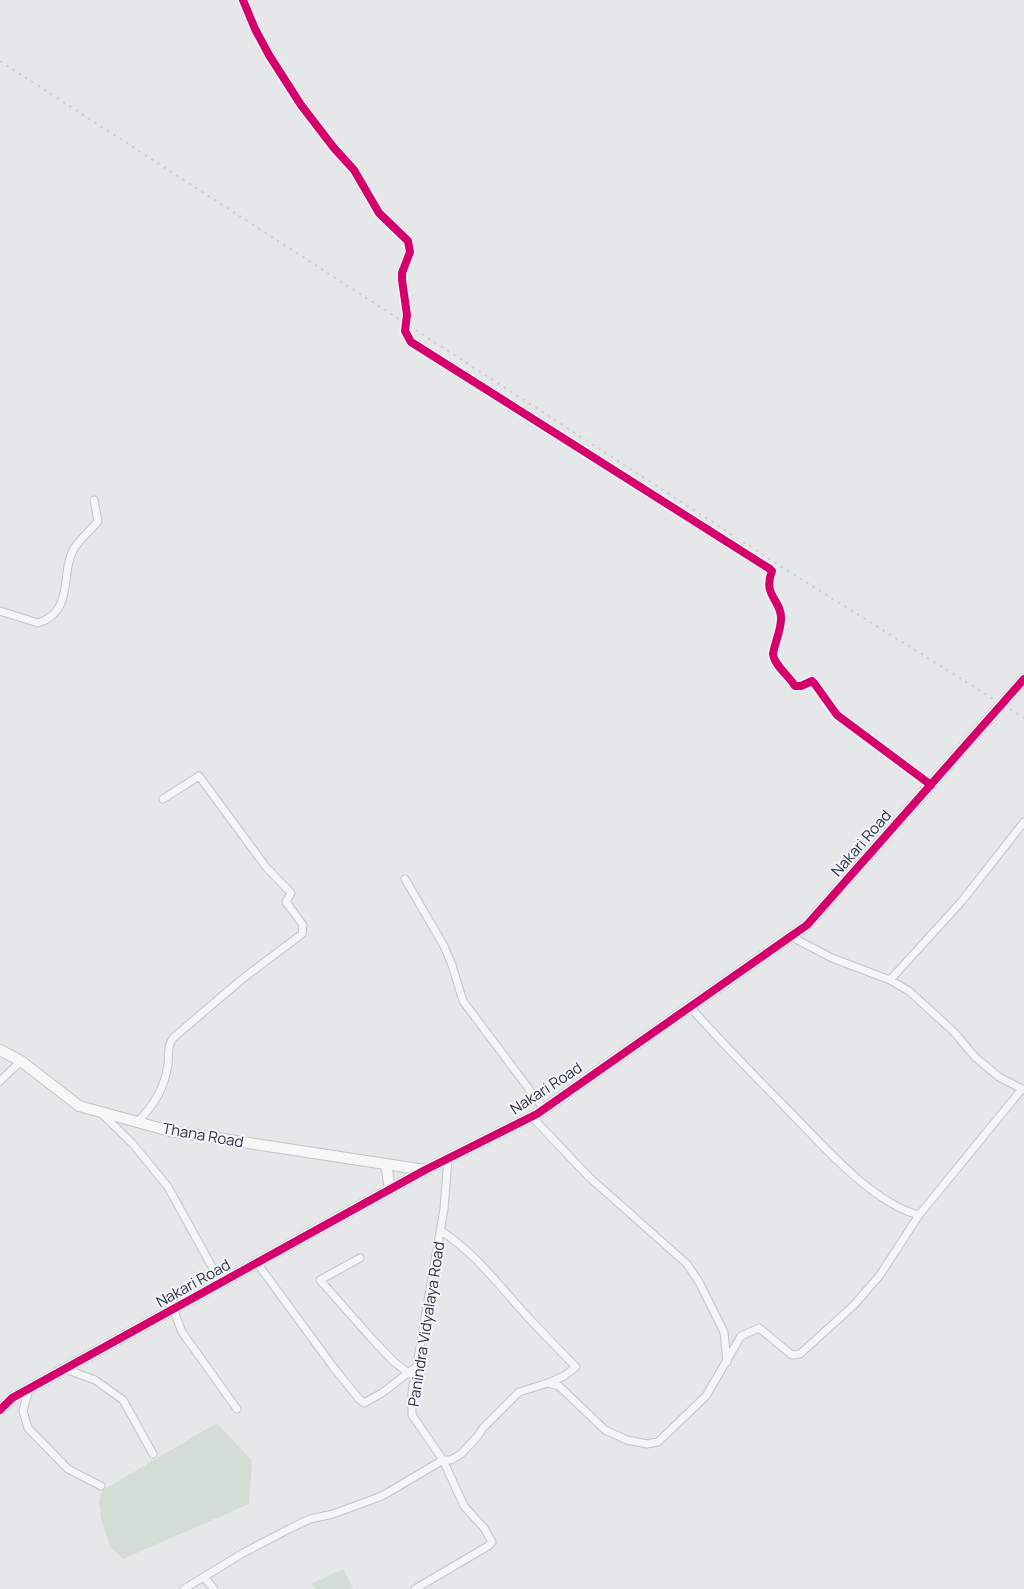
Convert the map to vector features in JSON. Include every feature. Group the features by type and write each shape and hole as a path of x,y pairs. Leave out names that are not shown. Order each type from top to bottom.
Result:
{"street":[{"path":"243,0 269,56 301,106 354,170 379,213 408,241 410,252 402,273 407,315"},
{"path":"405,326 407,337 411,342 770,569 772,571 768,582 770,594 782,618 773,658 795,686 814,682 837,715 931,784"},
{"path":"0,610 38,623 50,617 63,598 74,548 98,521 94,500"},
{"name":"Nakari Road","path":"0,1410 12,1398 221,1282 425,1170 532,1117 807,925 1024,679"},
{"path":"137,1122 149,1110 158,1096 168,1065 168,1045 173,1038 241,980 302,934 303,925 286,902 291,893 266,867 199,776 163,798"},
{"path":"890,980 962,902 1024,822"},
{"path":"405,879 444,946 463,1001 544,1109"},
{"path":"548,1383 560,1386 605,1430 627,1440 647,1444 658,1442 706,1396 741,1336 759,1328 792,1355 800,1354 854,1305 880,1275 919,1215 1023,1089 999,1077 981,1062 954,1032 909,991 890,980 832,958 790,936"},
{"path":"690,1007 719,1040 850,1173 906,1212 919,1215"},
{"name":"Thana Road","path":"0,1050 21,1061 79,1106 170,1131 425,1170"},
{"path":"0,1080 21,1061"},
{"path":"99,1111 132,1143 168,1187 221,1282"},
{"path":"532,1117 603,1190 687,1264 699,1282 724,1332 727,1362"},
{"name":"Panindra Vidyalaya Road","path":"416,1589 492,1542 484,1528 464,1506 443,1460 412,1415 412,1374 417,1366 444,1209 448,1158"},
{"path":"386,1164 390,1189"},
{"path":"184,1589 243,1553 289,1529 310,1519 333,1514 382,1496 443,1460 451,1460 461,1454 483,1428 519,1392 564,1376 576,1367 525,1314 489,1271 440,1230"},
{"path":"256,1263 334,1368 364,1403 412,1374 394,1362 320,1280 360,1258"},
{"path":"173,1309 182,1332 237,1409"},
{"path":"65,1369 95,1380 123,1400 153,1454"},
{"path":"29,1389 23,1411 28,1428 68,1469 101,1486"},
{"path":"204,1577 214,1589"}],"shaded area":[{"path":"217,1423 252,1461 249,1504 123,1559 110,1547 101,1518 99,1501 103,1490"},
{"path":"343,1569 353,1589 315,1589 311,1584"}],"railway":[{"path":"0,61 785,569 1024,718"}],"cycle path":[{"path":"243,0 255,29 269,55 301,105 334,148 354,170 379,213 408,241 410,252 402,273 402,280 407,315 405,331 411,342 770,569 772,571 769,586 779,607 781,619 773,654 779,666 795,686 801,686 812,681 837,715 931,785"},
{"path":"0,1410 12,1398 425,1170 537,1114 807,925 1024,679"}]}
